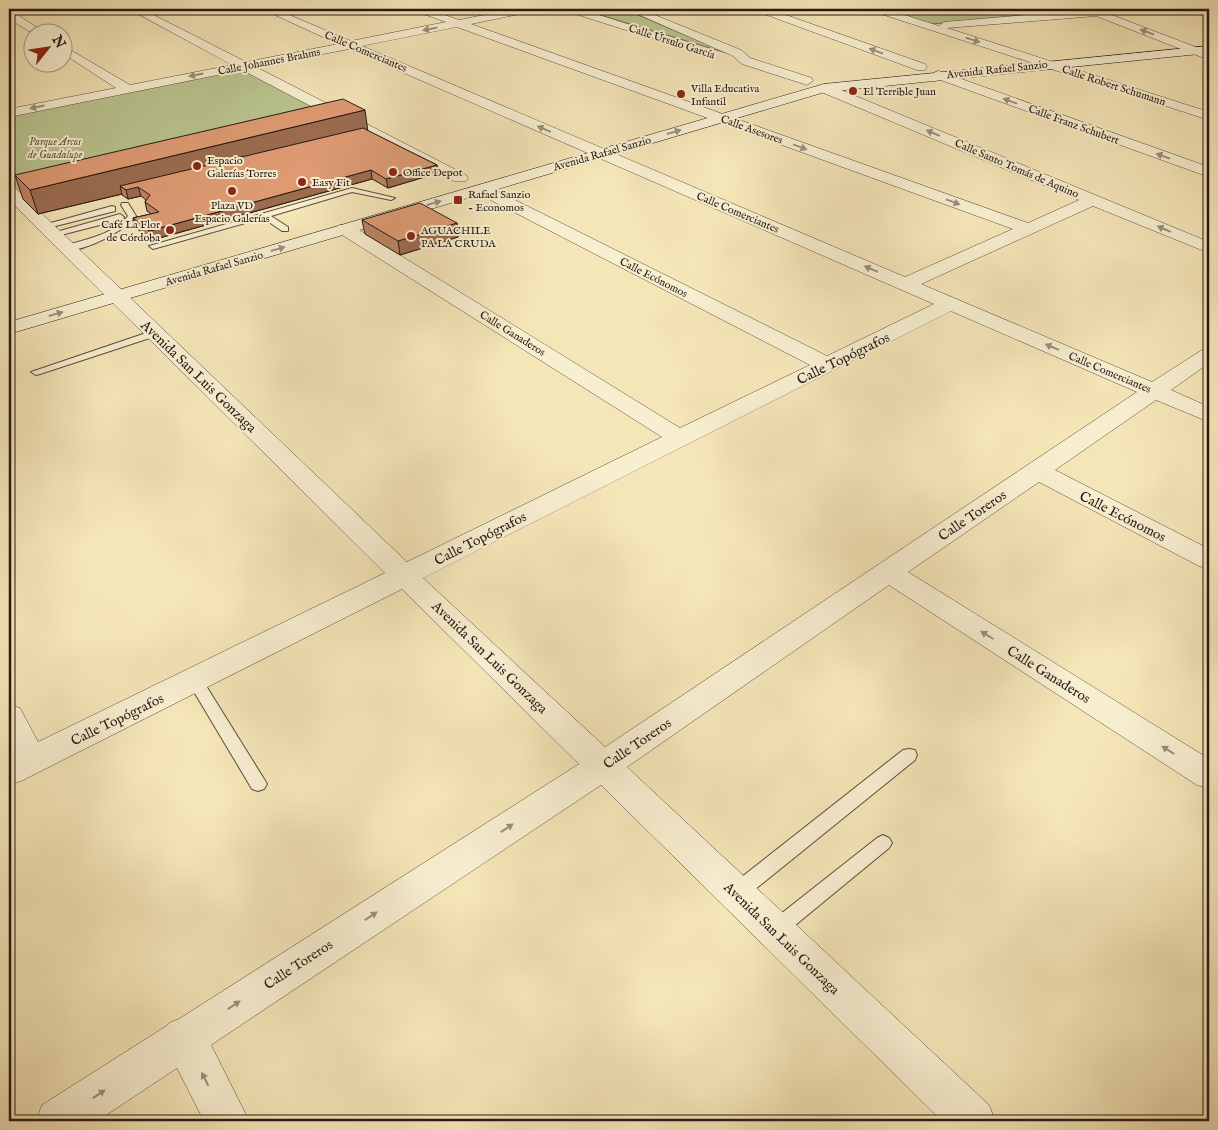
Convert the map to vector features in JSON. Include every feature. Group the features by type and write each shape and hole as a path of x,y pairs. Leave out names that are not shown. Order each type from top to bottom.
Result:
{"street":[{"path":"134,9 460,178"},
{"name":"Calle Comerciantes","path":"267,9 1209,415"},
{"name":"Calle Asesores","path":"419,9 1029,229"},
{"name":"Calle Johannes Brahms","path":"9,113 529,9"},
{"name":"Calle Úrsulo García","path":"570,9 665,39"},
{"path":"631,9 737,53 746,60 807,81"},
{"path":"760,9 921,67"},
{"name":"Calle Robert Schumann","path":"876,9 1209,116"},
{"path":"930,26 1093,11 1176,43 1202,49 1209,56"},
{"path":"9,14 22,22"},
{"name":"Avenida Rafael Sanzio","path":"562,150 807,81 921,67 1209,40"},
{"name":"Calle Úrsulo García","path":"693,48 722,57 746,60"},
{"name":"Avenida Rafael Sanzio","path":"9,328 106,285 345,229 480,181 601,153 824,88 1202,49"},
{"path":"72,54 127,89"},
{"name":"Calle Franz Schubert","path":"939,75 1209,172"},
{"name":"Calle Santo Tomás de Aquino","path":"824,88 1209,248"},
{"name":"Avenida Rafael Sanzio","path":"443,183 460,178 480,181"},
{"name":"Calle Ecónomos","path":"480,181 827,366"},
{"name":"Avenida San Luis Gonzaga","path":"9,191 405,576 973,1121"},
{"path":"362,206 408,193"},
{"path":"905,284 1093,200"},
{"name":"Avenida Rafael Sanzio","path":"267,234 290,227"},
{"name":"Calle Ganaderos","path":"345,229 680,438"},
{"name":"Calle Topógrafos","path":"20,767 951,303"},
{"name":"Calle Toreros","path":"58,1121 184,1037 603,766 1209,354"},
{"name":"Calle Ecónomos","path":"1037,472 1209,560"},
{"name":"Calle Ganaderos","path":"888,572 1209,776"},
{"path":"9,717 20,767"},
{"path":"184,1037 227,1121"}],"lane":[{"path":"153,246 352,190 391,198"},
{"path":"55,236 101,236 128,224 132,216 125,206"},
{"path":"55,236 112,209"},
{"path":"264,215 290,227"},
{"path":"55,236 120,217"},
{"path":"36,372 155,334"},
{"path":"196,680 258,784"},
{"path":"736,894 909,755"},
{"path":"774,930 884,843"}],"green space":[{"path":"580,9 624,9 733,55"},
{"path":"885,9 1078,9 1085,11 931,24"},
{"name":"Parque Arcos de Guadalupe","path":"243,67 342,120 22,198 9,185 9,115"}],"building":[{"path":"343,99 365,110 30,190 15,175"},
{"name":"Plaza VD Espacio Galerías","path":"363,128 437,165 386,179 371,170 149,231 133,218 159,212 145,202 150,195 138,187 126,190 120,186"},
{"path":"420,203 457,223 398,241 362,220"}],"place":[{"name":"El Terrible Juan","path":"853,91"},
{"name":"Villa Educativa Infantil","path":"681,94"},
{"name":"Espacio Galerías Torres","path":"197,166"},
{"name":"Office Depot","path":"393,172"},
{"name":"Easy Fit","path":"302,182"},
{"name":"Plaza VD Espacio Galerías","path":"232,191"},
{"name":"Rafael Sanzio - Economos","path":"458,200"},
{"name":"Café La Flor de Córdoba","path":"170,230"},
{"name":"AGUACHILE PA LA CRUDA","path":"411,236"}]}
